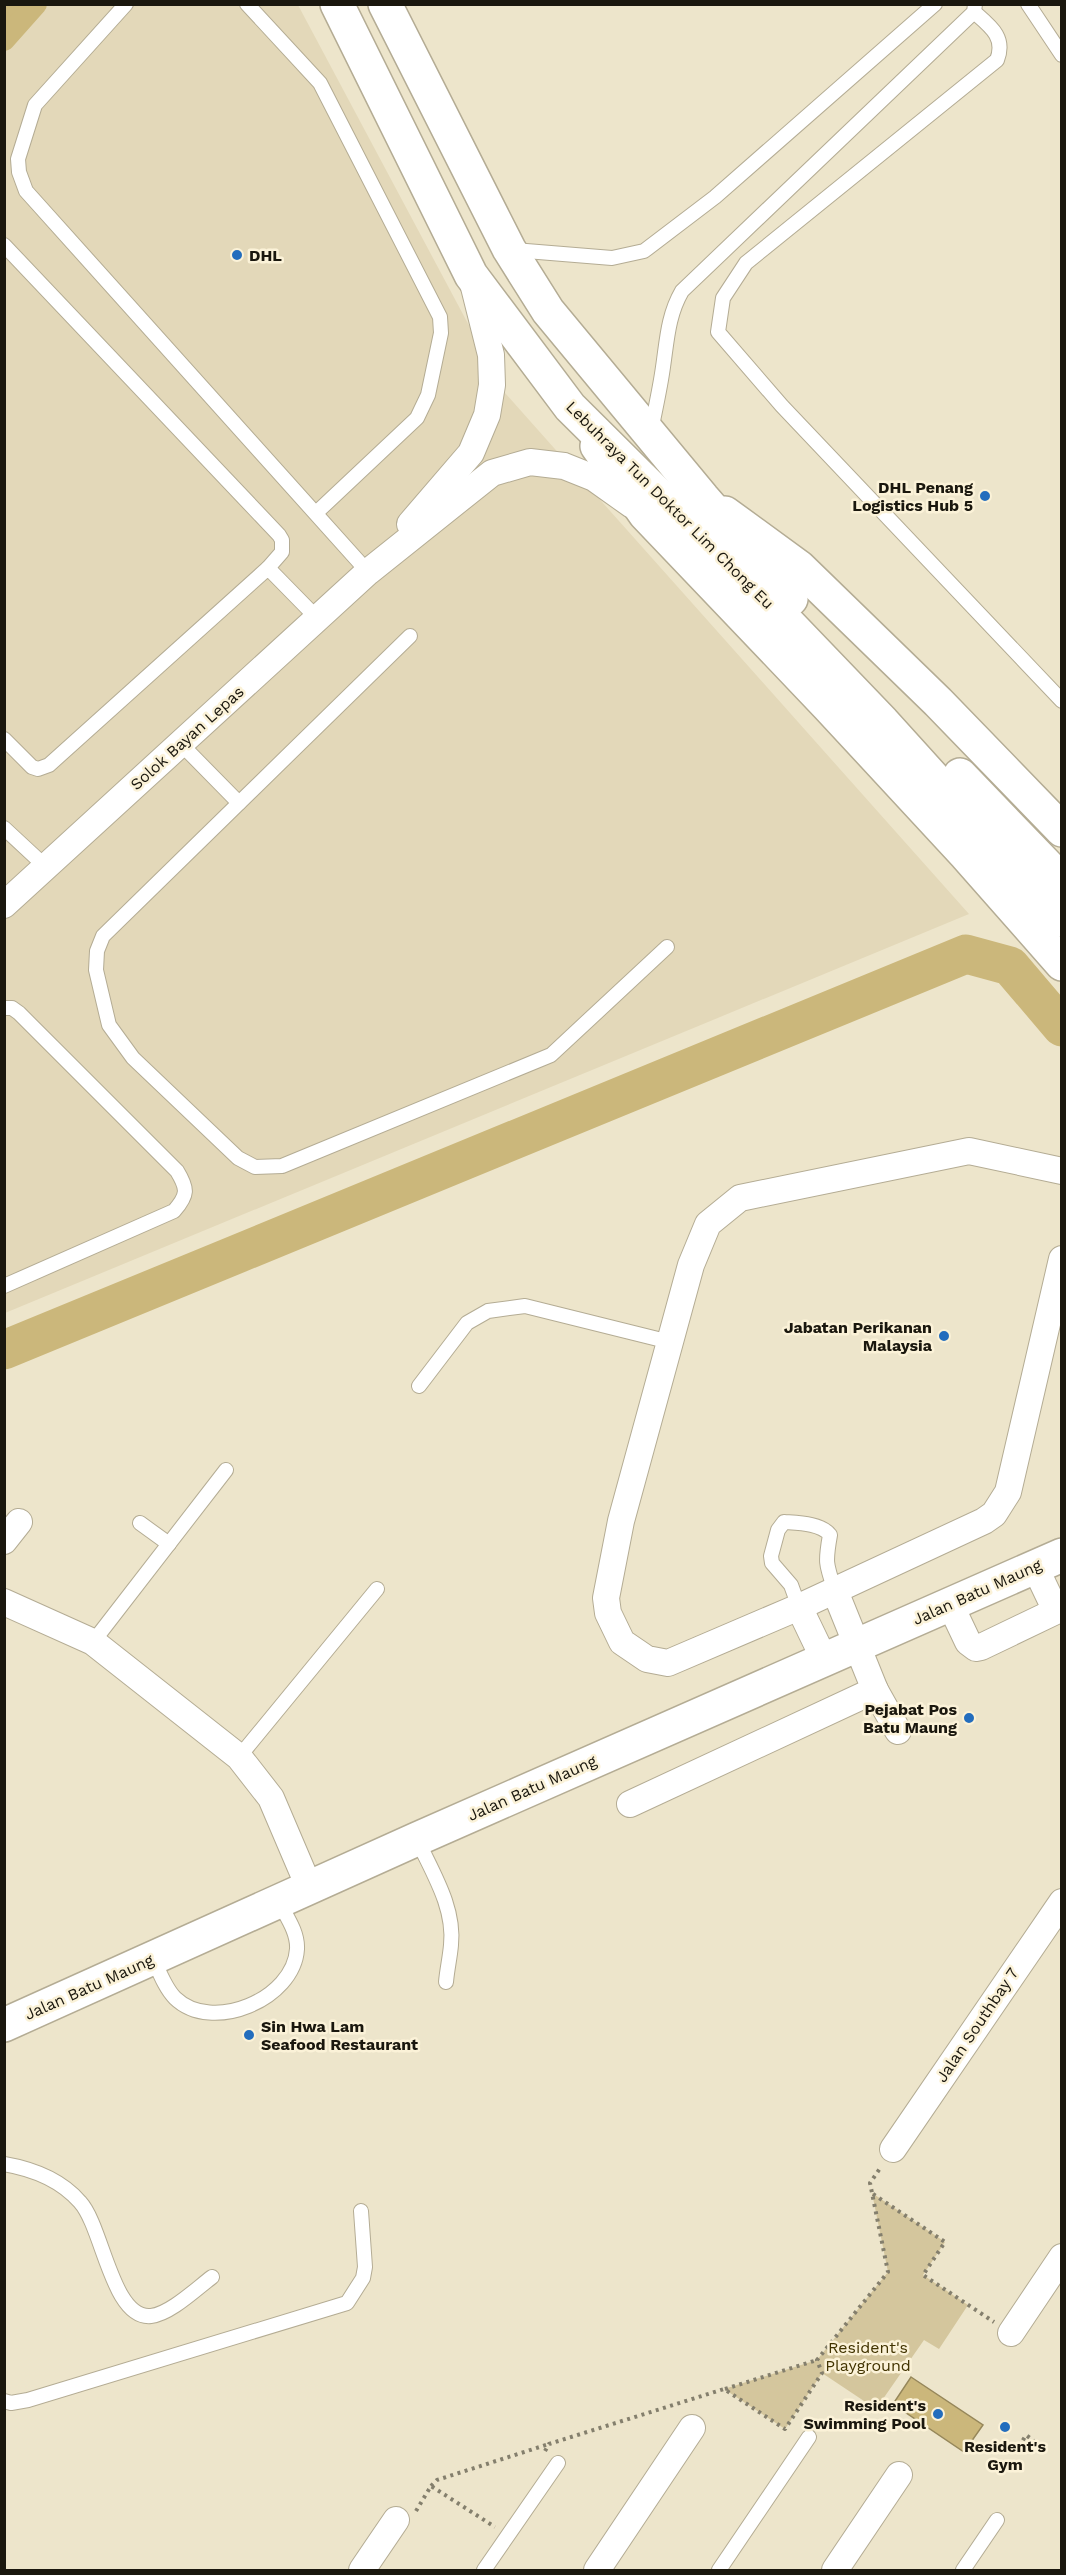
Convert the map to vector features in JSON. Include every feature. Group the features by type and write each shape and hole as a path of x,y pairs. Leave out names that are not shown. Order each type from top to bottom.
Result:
{"main road":[{"name":"Lebuhraya Tun Doktor Lim Chong Eu","path":"337,4 471,275 570,407 793,614 1062,881"},
{"name":"Lebuhraya Tun Doktor Lim Chong Eu","path":"385,4 509,249 548,310 704,498 793,614 883,722 1062,920"},
{"path":"570,407 645,514 836,714 966,855 1062,964"},
{"path":"704,498 799,567 938,702 1062,830"},
{"name":"Jalan Batu Maung","path":"4,2025 417,1839 1048,1561"}],"street":[{"name":"Solok Bayan Lepas","path":"368,572 471,453 487,415 492,385 491,355 471,275"},
{"name":"Solok Bayan Lepas","path":"4,905 368,572 492,473 530,462 564,466 594,478 645,514"},
{"path":"1062,1171 969,1151 740,1198 708,1224 691,1265 621,1521 609,1575 606,1598 608,1613 614,1630 622,1642 632,1651 647,1659 668,1663 835,1591 984,1521 1003,1504 1008,1492 1062,1259"},
{"path":"950,1604 968,1642 976,1648 1059,1617 1048,1561"},
{"path":"835,1591 875,1690 898,1731"},
{"path":"4,1602 93,1642 238,1757 271,1798 309,1887"},
{"path":"799,1607 824,1659"},
{"path":"630,1804 875,1690"},
{"name":"Jalan Southbay 7","path":"893,2149 1062,1902"},
{"path":"1011,2333 1062,2257"},
{"path":"597,2571 692,2428"},
{"path":"835,2571 899,2475"},
{"path":"362,2571 396,2520"}],"lane":[{"path":"126,4 34,105 18,159 19,172 26,191 368,572"},
{"path":"247,4 320,82 440,317 441,333 428,395 417,418 316,513"},
{"path":"509,249 612,258 644,251 715,197 935,4"},
{"path":"1028,4 1062,55"},
{"path":"650,434 669,326 674,306 682,291 975,8 996,30 1001,51 998,60 746,263 723,298 718,332 782,406 1062,701"},
{"path":"4,245 282,540 282,552 268,568 50,765 38,769 32,767 4,739"},
{"path":"268,568 317,618"},
{"path":"410,636 103,936 97,951 96,970 109,1025 133,1058 238,1158 255,1167 282,1166 551,1055 667,947"},
{"path":"180,744 239,803"},
{"path":"4,828 46,867"},
{"path":"4,1008 12,1008 19,1013 177,1171 185,1184 184,1199 174,1211 4,1286"},
{"path":"419,1386 467,1323 488,1311 525,1306 670,1342"},
{"path":"93,1642 226,1470"},
{"path":"799,1607 791,1585 771,1563 778,1530 784,1522 821,1527 827,1530 830,1535 825,1554 826,1563 835,1591"},
{"path":"140,1523 169,1544"},
{"path":"238,1757 377,1589"},
{"path":"417,1839 446,1900 451,1922 452,1944 446,1982"},
{"path":"153,1958 174,1997 184,2005 211,2012 236,2009 252,2004 270,1995 281,1984 296,1958 296,1936 279,1902"},
{"path":"4,2164 44,2175 64,2187 81,2203 94,2223 119,2294 127,2307 136,2314 150,2316 164,2313 212,2277"},
{"path":"4,2401 11,2403 28,2400 347,2303 363,2277 365,2267 361,2211"},
{"path":"719,2571 809,2437"},
{"path":"484,2571 558,2463"},
{"path":"963,2571 997,2520"}],"path":[{"path":"396,2520 412,2517 437,2480 817,2360 888,2272 870,2183 893,2149"},
{"path":"872,2193 945,2242 923,2275 1011,2333"},
{"path":"724,2389 785,2429 822,2373 817,2360"},
{"path":"1028,2450 1020,2445 1026,2436 1034,2441"},
{"path":"543,2453 549,2444"},
{"path":"431,2486 494,2528 500,2519"}],"shaded area":[{"path":"4,5 36,5 5,40"},
{"path":"5,5 298,5 505,393 969,914 5,1313"},
{"name":"Resident's Swimming Pool","path":"911,2377 983,2425 964,2452 893,2404"}],"green space":[{"name":"Resident's Playground","path":"872,2193 945,2242 923,2275 968,2305 939,2349 924,2340 876,2409 822,2373 785,2429 724,2389 817,2360 888,2272"}],"waterway":[{"path":"4,40 36,4"},
{"path":"4,1350 966,954 1010,966 1062,1027"}],"place":[{"name":"DHL","path":"237,255"},
{"name":"DHL Penang Logistics Hub 5","path":"985,496"},
{"name":"Jabatan Perikanan Malaysia","path":"944,1336"},
{"name":"Pejabat Pos Batu Maung","path":"969,1718"},
{"name":"Sin Hwa Lam Seafood Restaurant","path":"249,2035"},
{"name":"Resident's Swimming Pool","path":"938,2414"},
{"name":"Resident's Gym","path":"1005,2427"}]}
